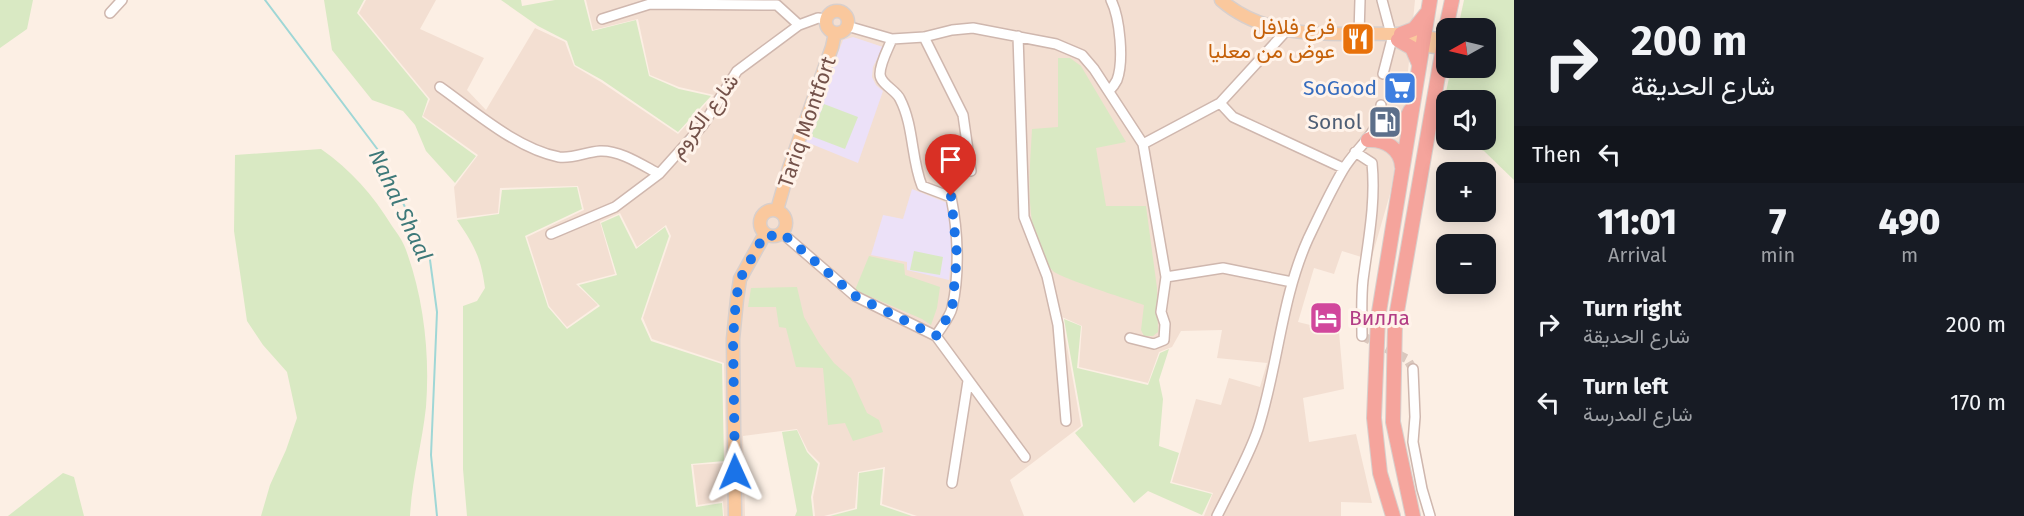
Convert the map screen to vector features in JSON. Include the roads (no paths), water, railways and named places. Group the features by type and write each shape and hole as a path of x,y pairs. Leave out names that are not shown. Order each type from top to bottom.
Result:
{"highway":[{"path":"1396,37 1414,29 1429,6"},
{"path":"1393,516 1380,473 1374,418 1378,318 1429,6"},
{"path":"1396,37 1412,48 1419,64"},
{"path":"1413,516 1393,422 1395,323 1438,78"},
{"path":"1368,140 1398,127 1408,118 1414,101"},
{"path":"1368,140 1376,140 1395,149 1402,161 1402,174"}],"main road":[{"path":"1221,0 1240,14 1261,23 1303,33 1377,35 1423,41 1436,38"},
{"path":"839,5 847,16 847,27 842,32 835,33 827,26 826,19 839,5"},
{"name":"Tariq Montfort","path":"777,210 835,33"},
{"path":"777,210 784,216 786,225 782,233 773,236 765,234 760,227 760,219 765,212 777,210"},
{"path":"735,516 733,339 736,299 740,279 765,234"}],"street":[{"path":"110,13 122,0"},
{"path":"1109,91 1117,82 1121,63 1116,10 1111,0"},
{"path":"1359,34 1360,0"},
{"path":"1382,0 1396,37 1383,74"},
{"path":"602,19 650,2 778,2 799,25"},
{"name":"شارع الكروم","path":"551,234 615,207 660,174 703,125 737,70 799,25 818,18 826,19"},
{"path":"847,27 892,39 924,37 952,30 973,28 1056,44 1082,55 1094,69 1143,144 1166,277 1161,312 1165,324 1164,339 1154,344 1130,338"},
{"path":"1143,144 1220,103 1287,30"},
{"path":"1018,36 1024,217 1047,276 1058,326 1066,421"},
{"path":"924,37 963,115 971,171"},
{"path":"892,39 879,72 880,80 900,99 911,133 918,176 922,186 951,196 954,212 957,255 952,310 936,336"},
{"path":"440,87 501,130 537,151 561,158 602,151 631,158 660,174"},
{"path":"1220,103 1233,117 1343,168"},
{"path":"1217,516 1258,430 1292,282 1307,241 1343,168 1368,140 1381,117 1381,105"},
{"path":"1355,152 1372,163 1373,178 1373,209 1363,282 1362,336"},
{"path":"782,233 855,296 936,336 1024,457"},
{"path":"1166,277 1223,268 1292,282"},
{"path":"1413,369 1415,417 1413,442 1430,516"},
{"path":"952,483 968,381"}],"waterway":[{"name":"Nahal Shaal","path":"265,0 378,150 430,260 437,312 431,455 437,516"}],"tunnel":[{"path":"1362,336 1407,359 1413,369"}],"place":[{"name":"فرع فلافل عوض من معليا","path":"1358,39"},
{"name":"SoGood","path":"1400,88"},
{"name":"Sonol","path":"1385,122"},
{"name":"Вилла","path":"1326,318"}]}
